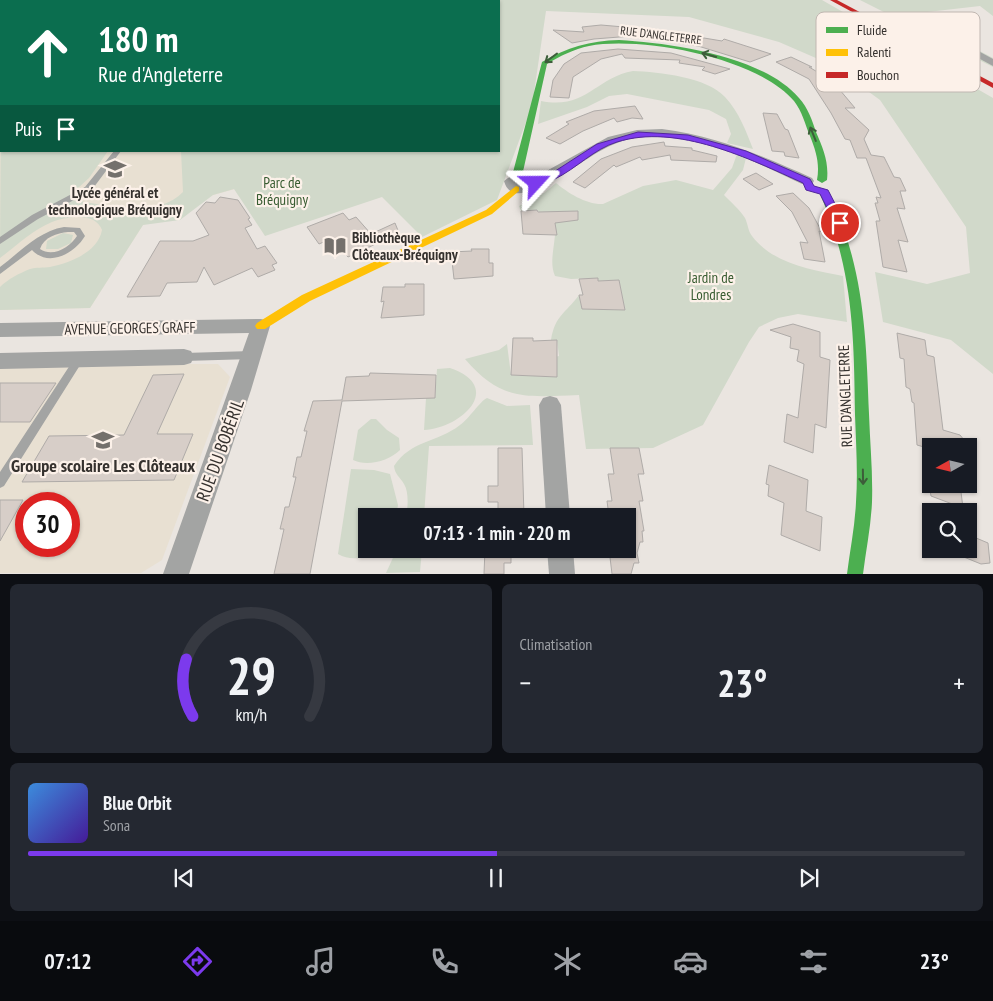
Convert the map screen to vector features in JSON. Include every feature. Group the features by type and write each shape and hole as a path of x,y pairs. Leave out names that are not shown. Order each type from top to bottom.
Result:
{"main road":[{"path":"832,0 854,12"},
{"path":"849,0 873,12"},
{"name":"RUE D'ANGLETERRE","path":"516,182 532,106 544,63 553,56 579,46 620,42 660,46 705,54 750,69 775,82 792,95 802,108 826,168 823,186 846,239 856,295 864,502 855,574"},
{"path":"980,66 993,73"},
{"path":"980,79 993,86"},
{"path":"980,86 993,93"},
{"path":"261,326 306,298 489,212 516,182"}],"street":[{"path":"980,56 993,63"},
{"path":"516,182 525,175 535,180 552,177 600,146 615,140 638,135 658,134 685,137 743,153 807,181 810,188 823,186"},
{"name":"AVENUE GEORGES GRAFF","path":"0,330 261,326"},
{"name":"RUE DU BOBÉRIL","path":"176,574 261,326"},
{"path":"0,361 184,356"},
{"path":"550,405 557,508"},
{"path":"561,558 562,574"}],"lane":[{"path":"0,241 35,216 88,189 117,152"},
{"path":"0,271 44,237 65,229 77,230 81,236 69,249 50,255 41,254 36,250 44,237"},
{"path":"184,356 252,355"},
{"path":"0,482 80,359"}],"shaded area":[{"name":"Lycée général et technologique Bréquigny","path":"0,152 226,152 235,189 213,195 143,225 90,308 0,310"},
{"name":"Groupe scolaire Les Clôteaux","path":"76,364 218,364 230,377 162,560 141,573 0,573 0,367"}],"green space":[{"name":"Parc de Bréquigny","path":"500,0 822,0 843,12 816,12 816,58 779,42 689,17 546,11 532,106 497,200 422,237 382,197 265,236 234,189 213,195 180,220 143,225 90,308 0,310 0,287 3,284 14,276 30,269 58,265 82,255 95,244 102,230 94,220 87,218 73,217 58,220 45,225 25,238 0,258 1,152 107,152 89,178 66,199 128,208 144,208 172,201 183,192 181,152 500,152"},
{"path":"860,0 993,0 993,16 980,6 928,12 884,12"},
{"path":"980,51 993,58 993,67 980,60"},
{"path":"633,71 682,77 695,80 717,90 725,97 742,122 753,149 727,143 731,134 726,119 709,110 627,94 609,96 587,107 538,124 541,101 556,103 569,101 590,92 609,80"},
{"path":"980,91 993,98 993,374 951,340 883,322 875,272 927,284 970,273 966,227 880,100 869,92"},
{"name":"Jardin de Londres","path":"737,154 746,158 743,170 724,195 745,218 752,236 771,253 806,268 843,276 847,322 798,314 778,318 759,327 703,425 653,448 586,449 579,395 529,396 503,390 478,373 465,359 499,350 507,344 511,375 557,377 555,357 559,356 557,340 551,340 553,332 558,320 579,295 582,309 625,310 619,280 598,281 597,278 571,279 555,276 552,257 555,223 537,210 521,211 519,206 544,193 556,183 578,198 597,204 603,204 643,186 676,180 713,190 732,168"},
{"path":"63,233 73,235 71,243 58,249 46,249 47,241"},
{"path":"450,368 466,376 474,385 476,395 472,405 463,415 452,422 438,428 424,430 426,398 435,398 437,369"},
{"path":"487,398 507,406 530,405 533,445 429,446 425,508 407,508 407,491 395,472 394,466 408,451 416,446 451,431 460,425"},
{"path":"371,419 376,419 399,438 400,450 378,462 365,463 353,460 358,430"},
{"path":"351,469 374,470 390,474 397,508 358,508 358,558 349,558 338,554"},
{"path":"393,558 421,558 420,572 386,573"}],"building":[{"path":"601,25 624,27 624,31 664,34 671,31 689,41 692,36 722,41 724,39 771,54 750,62 698,46 632,36 572,43 553,30 584,32 582,27"},
{"path":"618,49 671,53 730,69 715,74 702,70 705,67 679,63 680,60 625,58 622,54 601,59 573,77 569,98 550,97 553,80 564,64 581,53"},
{"path":"791,57 812,67 809,67 816,71 816,90 809,79 776,62"},
{"path":"817,92 842,92 855,108 845,108 869,130 864,139 871,155 884,157 894,177 900,178 906,191 900,191 905,209 897,208 908,242 898,240 907,272 883,267 876,221 880,221 875,203 878,203 876,197 881,198 866,158 857,158 850,140 845,139"},
{"path":"635,106 643,119 632,118 617,122 614,118 583,131 560,144 546,138 569,124 566,122 594,111"},
{"path":"763,113 777,114 785,129 788,130 799,158 785,156 784,152 772,151"},
{"path":"664,142 665,146 692,148 692,150 717,156 716,162 671,160 670,155 642,160 640,157 616,167 614,165 585,188 573,182 601,159 632,147"},
{"path":"756,173 773,184 759,190 743,179"},
{"path":"793,193 809,208 822,232 819,231 825,262 804,259 800,242 808,243 792,212 776,196"},
{"path":"220,197 238,200 250,218 248,219 252,225 245,228 257,249 265,246 277,263 272,265 275,270 258,277 252,268 214,285 204,267 197,282 167,283 160,296 127,297 160,241 193,241 209,235 196,213 206,202 215,203"},
{"path":"537,210 538,212 578,211 578,220 555,223 557,235 523,234 521,211"},
{"path":"343,213 349,220 356,217 371,234 395,223 399,233 348,257 341,249 333,250 326,241 319,244 307,227"},
{"path":"471,249 489,249 489,263 493,263 493,276 454,279 451,252 472,251"},
{"path":"598,278 598,281 619,280 625,310 582,309 579,295 583,295 579,279"},
{"path":"405,284 424,284 424,315 381,318 384,301 381,302 383,287 405,287"},
{"path":"793,324 820,332 820,357 830,360 826,428 815,424 813,453 784,442 787,414 798,418 804,364 797,361 799,350 790,348 791,337 770,330"},
{"path":"897,333 925,340 927,355 934,357 943,430 960,435 962,438 922,438 922,446 917,445 914,403 912,402 910,389 906,387 904,359 900,358"},
{"path":"513,338 533,338 533,341 557,340 557,377 511,375"},
{"path":"370,373 436,375 435,398 342,401 310,574 274,574 284,529 280,529 285,507 289,507 296,477 293,477 297,457 301,457 307,431 304,431 313,401 342,400 346,377 369,376"},
{"path":"184,374 157,434 193,434 174,480 22,482 49,436 124,435 153,375"},
{"path":"0,383 56,383 30,422 0,422"},
{"path":"498,448 522,448 524,508 498,508 498,502 488,502 488,486 498,486"},
{"path":"610,448 639,448 644,474 638,474 643,501 639,501 644,531 642,531 643,542 640,542 637,553 639,563 634,563 631,574 612,574 610,558 636,558 636,508 608,508 607,501 612,501 608,474 614,474"},
{"path":"769,465 808,480 806,511 822,517 820,551 781,535 784,503 768,496 769,485 766,484"},
{"path":"930,493 961,493 962,503 950,503 931,496"},
{"path":"0,500 15,500 15,514 0,541"},
{"path":"977,538 988,543 990,563 981,564 966,558 977,558"},
{"path":"485,558 511,558 511,563 504,563 504,574 484,574"}],"traffic: fast":[{"path":"517,176 544,63 563,53 583,46 619,42 645,43 700,53 753,70 775,82 797,100 805,114 822,157 822,180"},
{"path":"824,192 836,218 851,269 858,321 864,490 863,520 855,574"}],"traffic: slow":[{"path":"261,326 306,298 489,212 516,189"}],"traffic: jam":[{"path":"833,0 855,12"},
{"path":"980,79 993,86"}],"place":[{"name":"Lycée général et technologique Bréquigny","path":"115,169"},
{"name":"Bibliothèque Clôteaux-Bréquigny","path":"335,246"},
{"name":"Groupe scolaire Les Clôteaux","path":"103,440"}],"route":[{"path":"536,183 535,180 552,177 600,146 615,140 638,135 658,134 685,137 709,142 743,153 807,181 806,183 810,188 824,192 834,208 840,223"}]}
